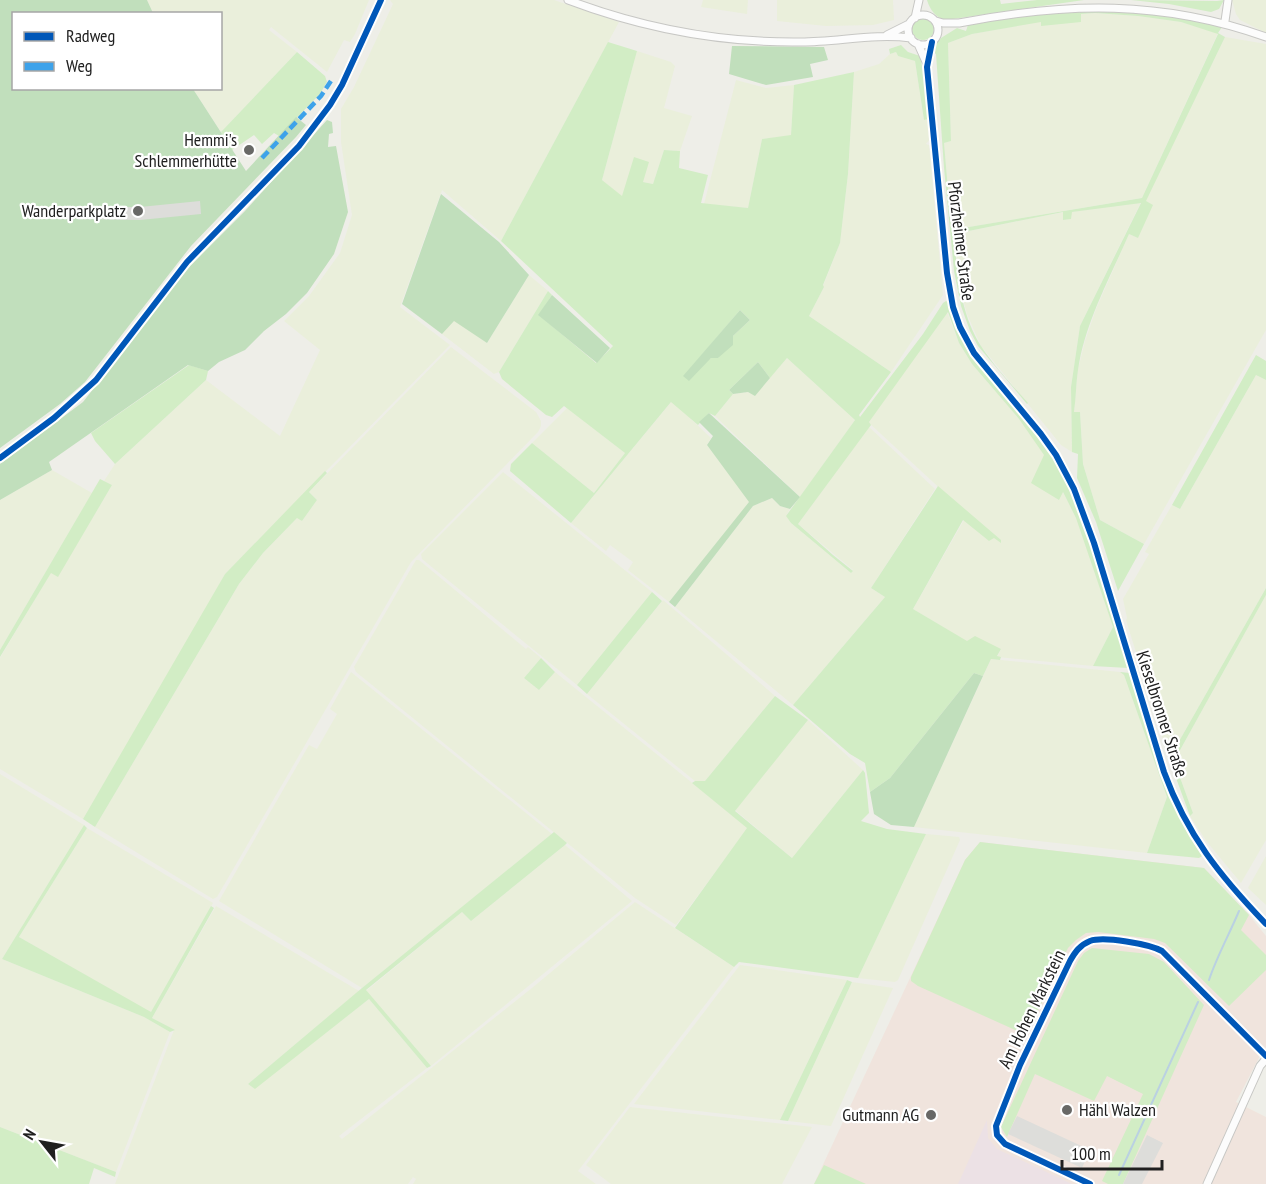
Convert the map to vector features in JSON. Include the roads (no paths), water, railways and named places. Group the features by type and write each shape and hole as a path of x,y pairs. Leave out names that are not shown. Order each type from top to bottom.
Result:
{"street":[{"path":"0,458 61,413 96,381 187,262 299,146 342,85 381,0"},
{"path":"568,0 636,22 723,38 801,42 885,36 911,38"},
{"path":"920,0 929,16 943,23 959,23 1044,8 1129,3 1176,9 1225,21 1266,37"},
{"path":"915,18 920,0"},
{"path":"1225,21 1228,0"},
{"path":"885,36 909,24 920,15 929,16"},
{"path":"909,24 911,38 918,44 924,45 932,42 937,35 939,30 936,21"},
{"path":"937,35 959,23"},
{"name":"Pforzheimer Straße","path":"927,67 932,42"},
{"name":"Pforzheimer Straße","path":"918,44 927,67 948,284 960,327 974,353 1056,455 1074,489"},
{"name":"Kieselbronner Straße","path":"1074,489 1094,543 1164,772 1175,800 1188,826 1219,872 1266,924"},
{"name":"Am Hohen Markstein","path":"1090,1184 1005,1144 997,1135 996,1126 1020,1065 1070,961 1084,944 1100,939 1150,946 1162,951 1266,1057"},
{"path":"1207,1184 1266,1057"}],"waterway":[{"path":"1209,980 1239,911"},
{"path":"1119,1175 1198,1002"}],"place":[{"name":"Hemmi's Schlemmerhütte","path":"249,150"},
{"name":"Wanderparkplatz","path":"138,211"},
{"name":"Hähl Walzen","path":"1067,1110"},
{"name":"Gutmann AG","path":"931,1115"}]}
